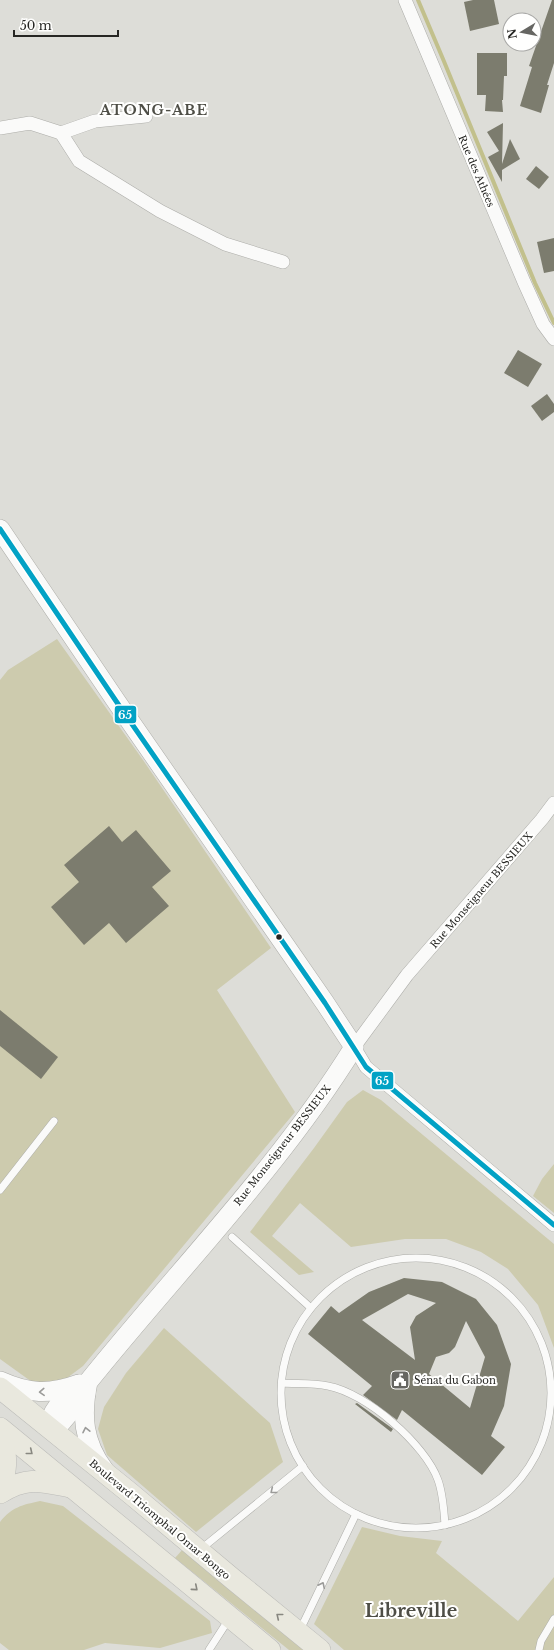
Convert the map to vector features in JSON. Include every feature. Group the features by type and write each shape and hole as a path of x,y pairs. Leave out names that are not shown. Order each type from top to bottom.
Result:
{"main road":[{"name":"Boulevard Triomphal Omar Bongo","path":"0,1388 320,1650"},
{"path":"0,1412 13,1423 22,1427 40,1429 50,1428 54,1450 63,1464 146,1534 158,1547 173,1570"},
{"path":"0,1428 231,1617 266,1649"},
{"path":"0,1438 4,1451 6,1467 0,1492"},
{"path":"0,1492 16,1485 41,1480 75,1488"}],"street":[{"name":"Rue des Athées","path":"405,0 527,289 543,324 554,340"},
{"path":"0,128 30,123 61,133 95,120 146,116"},
{"path":"61,133 79,161 160,211 225,244 282,262"},
{"path":"0,529 116,701 321,996 366,1067 554,1225"},
{"name":"Rue Monseigneur BESSIEUX","path":"50,1428 59,1425 87,1383 288,1141 332,1082 354,1047 407,975 532,831 554,803"},
{"path":"0,1381 17,1389 38,1393 64,1389 87,1383 84,1418 86,1434 94,1455 110,1477"}],"lane":[{"path":"0,1190 54,1121"},
{"path":"232,1237 311,1308"},
{"path":"424,1258 449,1262 472,1270 494,1283 513,1300 529,1320 540,1342 548,1366 550,1392 548,1417 543,1438 534,1458 522,1477 507,1493 490,1506 470,1517 445,1525 418,1528 391,1526 356,1514 337,1502 324,1492 303,1466 294,1450 288,1433 282,1401 282,1383 287,1354 293,1338 311,1308 323,1295 351,1274 374,1264 398,1259 424,1258"},
{"path":"282,1383 328,1386 344,1391 380,1412 408,1436 425,1456 438,1480 445,1525"},
{"path":"199,1550 303,1466"},
{"path":"299,1632 356,1514"},
{"path":"209,1650 231,1617"},
{"path":"539,1650 541,1641 554,1619"}],"shaded area":[{"path":"57,639 143,760 271,948 217,990 295,1112 83,1366 67,1378 43,1383 32,1382 0,1359 0,680 8,670"},
{"path":"363,1090 381,1100 554,1244 554,1348 538,1305 508,1269 481,1252 446,1239 405,1239 351,1247 300,1203 272,1236 314,1272 299,1275 250,1232 347,1102"},
{"path":"554,1164 554,1213 533,1196 542,1179"},
{"path":"164,1328 270,1423 283,1462 196,1532 107,1455 98,1429 104,1407 126,1373"},
{"path":"40,1501 63,1506 210,1621 212,1633 160,1648 105,1643 84,1650 9,1650 0,1643 0,1522 4,1517 18,1507"},
{"path":"362,1527 400,1536 442,1541 436,1553 518,1621 554,1577 554,1650 344,1650 314,1624"},
{"path":"183,1549 304,1650 289,1650 175,1558"}],"building":[{"path":"473,0 494,0 499,24 470,31 464,2"},
{"path":"552,0 554,0 554,63 547,85 549,85 541,113 520,106 532,67 529,66 534,52 542,52 542,29"},
{"path":"477,53 507,53 507,76 504,76 502,100 503,112 485,111 486,95 477,95"},
{"path":"503,123 502,164 510,139 520,159 502,170 502,182 488,157 499,151 487,132"},
{"path":"536,166 549,177 539,189 526,179"},
{"path":"554,238 554,271 544,273 537,242"},
{"path":"518,350 542,364 528,387 504,373"},
{"path":"547,394 554,404 554,412 542,421 531,406"},
{"path":"109,826 122,842 136,830 171,871 152,887 169,906 126,943 109,923 84,945 51,907 79,882 64,865"},
{"path":"0,1010 58,1057 41,1079 0,1046"},
{"name":"Sénat du Gabon","path":"404,1278 442,1282 476,1299 497,1325 511,1364 504,1406 491,1436 505,1447 482,1475 402,1410 397,1420 363,1395 372,1386 308,1334 331,1306 339,1313 369,1292","holes":["408,1294 436,1303 416,1316 410,1327 415,1360 362,1320","466,1321 485,1357 470,1408 429,1374 436,1357 449,1353 455,1347"]},
{"path":"357,1403 393,1429 391,1432 355,1404"}],"waterway":[{"path":"418,0 535,283 554,323"}],"transit line":[{"name":"65","path":"0,529 116,701 325,1003 366,1067 554,1225"}],"place":[{"name":"Sénat du Gabon","path":"400,1380"}],"district":[{"name":"ATONG-ABE","path":"154,110"},
{"name":"Libreville","path":"411,1611"}]}
